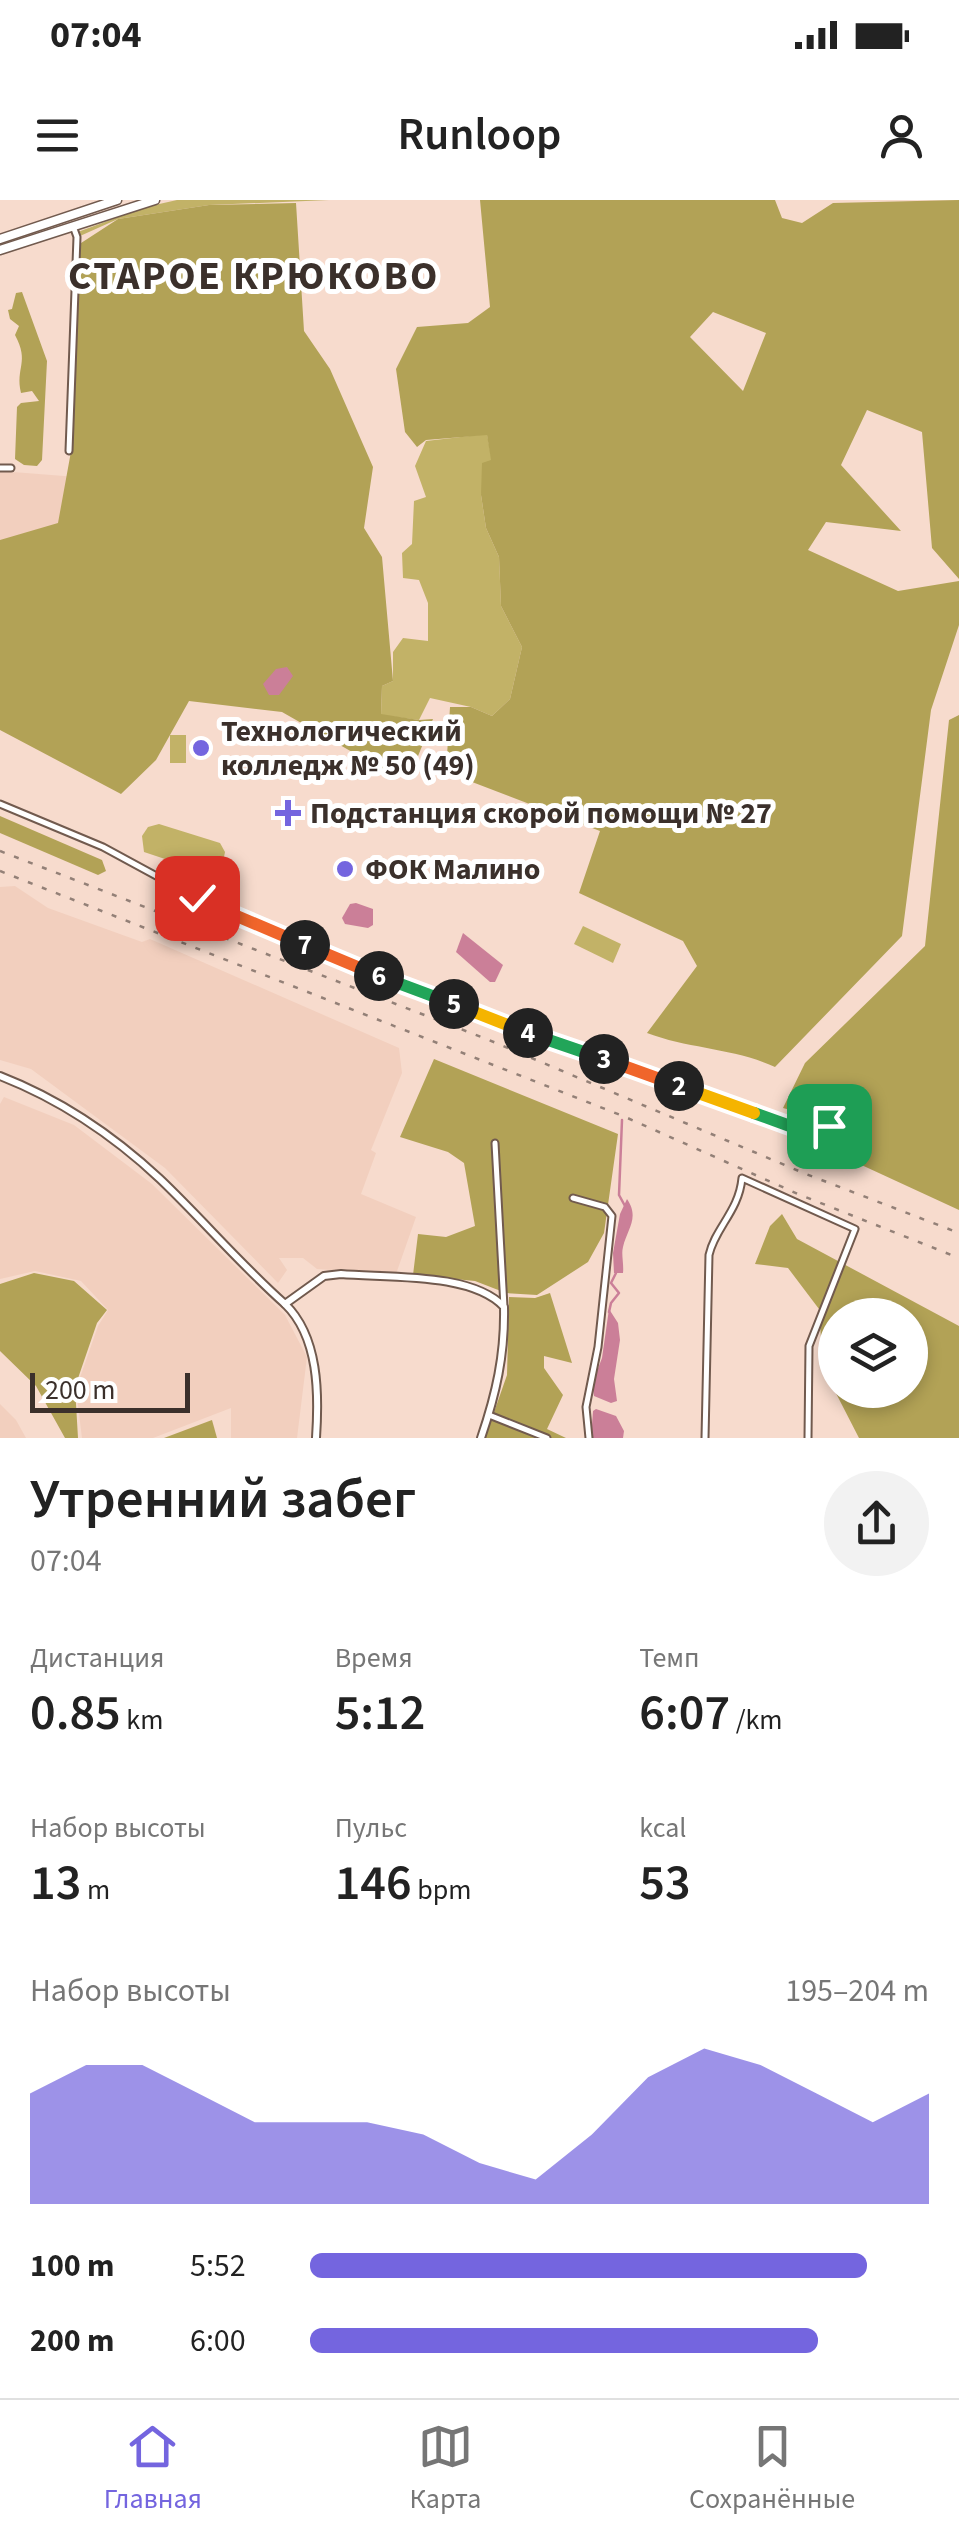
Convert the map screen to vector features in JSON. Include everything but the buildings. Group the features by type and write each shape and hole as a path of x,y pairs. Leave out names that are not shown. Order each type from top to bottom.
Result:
{"main road":[{"path":"0,238 117,200"},
{"path":"0,250 155,200"}],"street":[{"path":"69,451 77,237 73,226"},
{"path":"0,468 11,468"},
{"path":"0,804 103,847 208,904 363,969 510,1025 823,1138 829,1129 824,1122 790,1126"},
{"path":"0,1076 63,1107 115,1141 160,1178 252,1276 285,1304 308,1343 317,1380 316,1438"},
{"path":"480,1438 501,1376 504,1307 495,1144"},
{"path":"705,1438 709,1255 712,1242 728,1222 742,1178 855,1229 809,1346 808,1438"},
{"path":"574,1198 605,1207 612,1216 598,1347 586,1406 588,1438"},
{"path":"285,1304 324,1276 341,1274 471,1286 495,1297 504,1307"},
{"path":"489,1415 547,1438"}],"shaded area":[{"path":"177,200 329,200 209,205 118,219 80,236 75,233 146,207"},
{"path":"480,200 775,200 782,218 802,223 833,203 959,200 959,579 932,548 922,432 867,410 841,465 901,531 826,522 808,550 898,591 959,581 959,625 931,710 902,936 775,1067 647,1033 697,966 683,941 579,893 600,831 446,772 450,707 471,707 492,716 510,699 522,647 501,606 499,557 486,528 481,495 482,463 491,460 487,435 426,440 417,447 405,432 396,369 417,327 468,323 490,307","holes":["713,312 766,333 743,391 690,337"]},
{"path":"296,203 304,331 330,369 373,467 364,528 382,557 393,681 382,686 381,714 433,719 412,771 389,773 282,712 189,701 156,760 121,794 0,730 0,540 58,523 72,446 78,245 118,219 209,205"},
{"path":"22,292 47,361 42,460 37,466 15,459 17,407 39,401 32,391 21,393 22,359 15,335 19,326 10,319 8,310 12,309 16,293"},
{"path":"487,434 492,461 481,495 486,528 499,557 501,606 522,647 510,699 492,716 430,698 419,720 381,715 382,686 393,681 393,652 403,638 428,641 428,603 419,580 403,578 402,553 412,544 414,501 426,497 415,466 426,441"},
{"path":"0,471 77,477 81,536 0,549"},
{"path":"287,667 293,676 279,695 269,695 263,684 276,669"},
{"path":"959,715 959,1210 855,1162 837,1142 846,1116 819,1107 813,1116 783,1108 805,1063 925,946 949,720"},
{"path":"170,735 186,735 186,763 170,763"},
{"path":"0,816 102,860 106,871 98,875 0,833"},
{"path":"159,824 220,843 225,852 222,867 210,874 144,852 142,836 148,827"},
{"path":"15,886 48,908 142,942 150,939 399,1048 402,1073 371,1150 376,1153 361,1194 416,1217 396,1274 317,1269 303,1258 279,1258 287,1270 278,1283 165,1168 31,1069 0,1060 0,887"},
{"path":"350,904 373,909 373,925 368,928 345,924 342,918"},
{"path":"583,926 621,944 613,963 574,944"},
{"path":"463,933 503,965 495,982 490,982 456,952"},
{"path":"434,1059 618,1134 604,1233 588,1262 537,1295 506,1293 475,1281 413,1275 418,1234 446,1237 475,1226 464,1163 448,1152 400,1137"},
{"path":"4,1097 74,1125 152,1184 285,1315 307,1357 297,1438 231,1438 231,1408 153,1438 82,1438 76,1389 98,1326 108,1310 81,1281 35,1271 0,1279 0,1104"},
{"path":"627,1199 633,1218 622,1250 623,1273 614,1273 613,1253 620,1214"},
{"path":"782,1214 797,1239 907,1298 818,1298 818,1308 788,1268 755,1264 770,1226"},
{"path":"34,1273 74,1281 107,1310 97,1323 75,1387 78,1438 65,1438 36,1386 0,1351 0,1284"},
{"path":"550,1293 572,1363 544,1356 544,1368 563,1395 547,1429 566,1438 485,1438 507,1375 509,1297 535,1298"},
{"path":"609,1309 618,1323 620,1340 614,1379 617,1401 611,1403 594,1396 592,1384 602,1358"},
{"path":"928,1309 959,1326 959,1438 859,1438 844,1408 928,1408"},
{"path":"0,1404 16,1420 26,1438 0,1438"},
{"path":"596,1409 616,1416 624,1431 623,1438 591,1438"},
{"path":"212,1420 217,1438 164,1438"}],"waterway":[{"path":"622,1120 619,1195 625,1206"},
{"path":"609,1312 619,1293 611,1283 616,1273"}],"railway":[{"path":"0,851 489,1040 806,1174 959,1233"},
{"path":"0,871 623,1116 798,1194 959,1258"}],"place":[{"name":"Технологический колледж № 50 (49)","path":"201,748"},
{"name":"Подстанция скорой помощи № 27","path":"288,813"},
{"name":"ФОК Малино","path":"345,869"}],"district":[{"name":"СТАРОЕ КРЮКОВО","path":"254,275"}],"route":[{"path":"197,898 363,969 529,1033 790,1126 824,1122 829,1126"}]}
